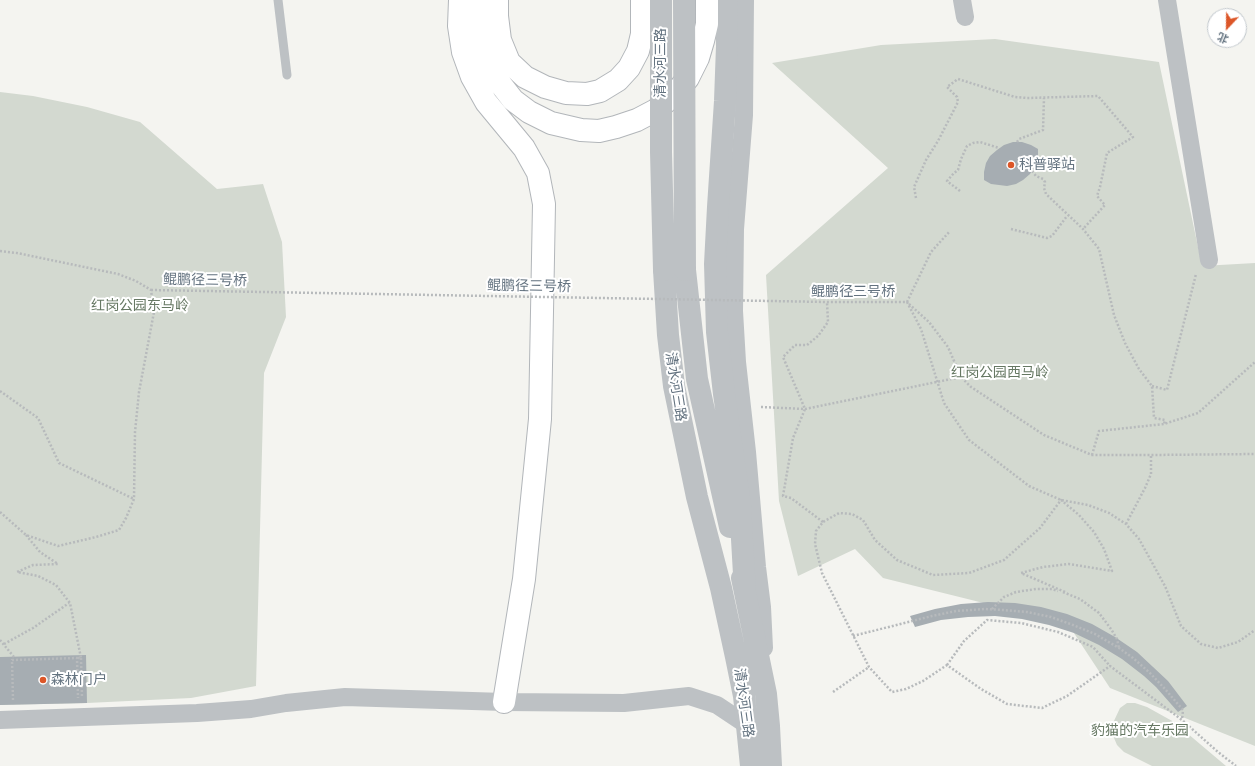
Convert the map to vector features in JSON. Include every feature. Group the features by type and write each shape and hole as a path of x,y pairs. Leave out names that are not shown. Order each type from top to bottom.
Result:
{"main road":[{"path":"460,0 459,26 463,52 472,77 486,102 524,148 538,173 544,204 540,419 524,579 504,702"},
{"path":"480,0 479,16 482,42 489,64 499,82 513,100 529,112 551,123 581,130 599,131 637,120 656,110 674,95 688,78 704,42 707,24 707,0"},
{"path":"497,0 500,40 509,62 525,77 545,87 566,93 587,94 600,90 618,80 629,68 638,51 642,34 642,0"}],"street":[{"name":"清水河三路","path":"661,0 661,152 664,270 668,335 674,386 697,497 723,595 744,696 751,766"},
{"name":"清水河三路","path":"684,0 685,270 697,379 745,592 766,694 771,766"},
{"path":"726,0 727,46 725,101 715,271 717,332 724,394 740,504 745,592"},
{"path":"745,0 744,115 735,229 734,311 737,362 748,452 757,567 762,607 766,694"},
{"path":"1168,0 1208,257"},
{"path":"0,720 197,713 251,709 345,697 504,702 624,703 689,696 717,705 747,725 769,726"}],"lane":[{"path":"278,0 287,76"}],"path":[{"path":"916,198 914,187 926,160 958,102 957,97 947,87 958,79 1015,97 1044,98 1098,96 1133,137 1106,153 1097,196 1105,205 1082,229"},
{"path":"1017,142 1019,139 1043,130 1044,98"},
{"path":"960,191 947,181 958,170 967,146 980,142 999,148"},
{"path":"1032,171 1036,176 1043,179 1045,182 1044,188 1046,194 1082,229 1098,249 1114,315 1125,343 1139,369 1152,386 1154,418 1165,420 1164,424"},
{"path":"1011,229 1048,238 1052,236 1067,216"},
{"path":"907,302 931,252 950,231"},
{"path":"0,251 118,274 136,281 151,290 154,312 139,392 135,432 134,499 126,518 119,530 58,546 26,535"},
{"path":"1152,386 1167,390 1197,267 1208,257"},
{"name":"鲲鹏径三号桥","path":"151,290 827,302 907,302"},
{"path":"823,522 791,498 783,496 793,438 805,409 783,357 795,345 807,345 818,336 828,322 827,302"},
{"path":"907,302 930,322 948,347 961,377 971,387 1044,436 1092,454 1255,454"},
{"path":"907,302 921,329 944,403 968,440 1029,486 1061,500 1088,505 1109,513 1126,524 1139,539 1165,586 1181,626 1201,644 1218,648 1238,642 1255,630"},
{"path":"1092,454 1099,431 1164,424 1198,413 1255,362"},
{"path":"761,407 805,409 961,377"},
{"path":"0,392 38,418 59,463 134,499"},
{"path":"1126,524 1151,474 1151,455"},
{"path":"1061,500 1040,528 1004,560 968,572 933,575 896,560 875,540 863,520 852,514 839,513 823,522 816,532 815,544 822,573 869,667 892,692 906,689 923,681 947,665 964,641 987,620 1021,623 1058,632 1093,647 1110,666 1182,720 1236,766"},
{"path":"1061,500 1094,532 1104,550 1112,571 1069,564 1043,567 1021,573 1080,599 1100,612 1112,629 1117,639 1119,648"},
{"path":"0,512 26,535 40,552 58,564 33,565 17,572 38,576 56,585 70,603 81,658 82,702"},
{"path":"991,609 1004,597 1022,591 1052,589 1065,592"},
{"path":"4,644 33,628 70,603"},
{"path":"853,636 956,611 991,609 1027,612 1051,617 1095,634 1119,648 1150,673 1165,689 1183,710 1182,720"},
{"path":"0,640 14,657"},
{"path":"71,699 78,699 77,658"},
{"path":"20,701 13,701 12,660 81,658"},
{"path":"947,665 981,689 1007,704 1042,708 1067,696 1110,666"},
{"path":"833,692 869,667"}],"green space":[{"name":"红岗公园西马岭","path":"995,39 1159,62 1202,266 1255,263 1255,746 1110,688 1068,624 883,578 855,549 798,576 779,501 766,275 888,168 772,63 881,45"},
{"name":"红岗公园东马岭","path":"0,92 33,96 87,107 140,122 217,189 263,184 282,242 286,317 264,373 256,686 191,698 0,705"},
{"name":"豹猫的汽车乐园","path":"1127,703 1135,703 1147,707 1174,722 1226,766 1152,766 1124,752 1117,745 1114,738 1113,723 1120,708"}],"building":[{"name":"科普驿站","path":"1013,142 1022,142 1038,149 1038,158 1030,174 1016,184 1007,186 991,184 984,180 986,163 990,156 1004,145"},
{"path":"988,602 1015,603 1041,607 1067,614 1092,624 1137,652 1168,681 1187,706 1178,712 1156,687 1122,659 1099,645 1074,633 1049,625 1022,619 995,616 941,620 915,627 910,616 961,604"},
{"name":"森林门户","path":"86,655 87,703 0,705 0,657"}],"place":[{"name":"科普驿站","path":"1011,165"},
{"name":"森林门户","path":"43,680"}]}
